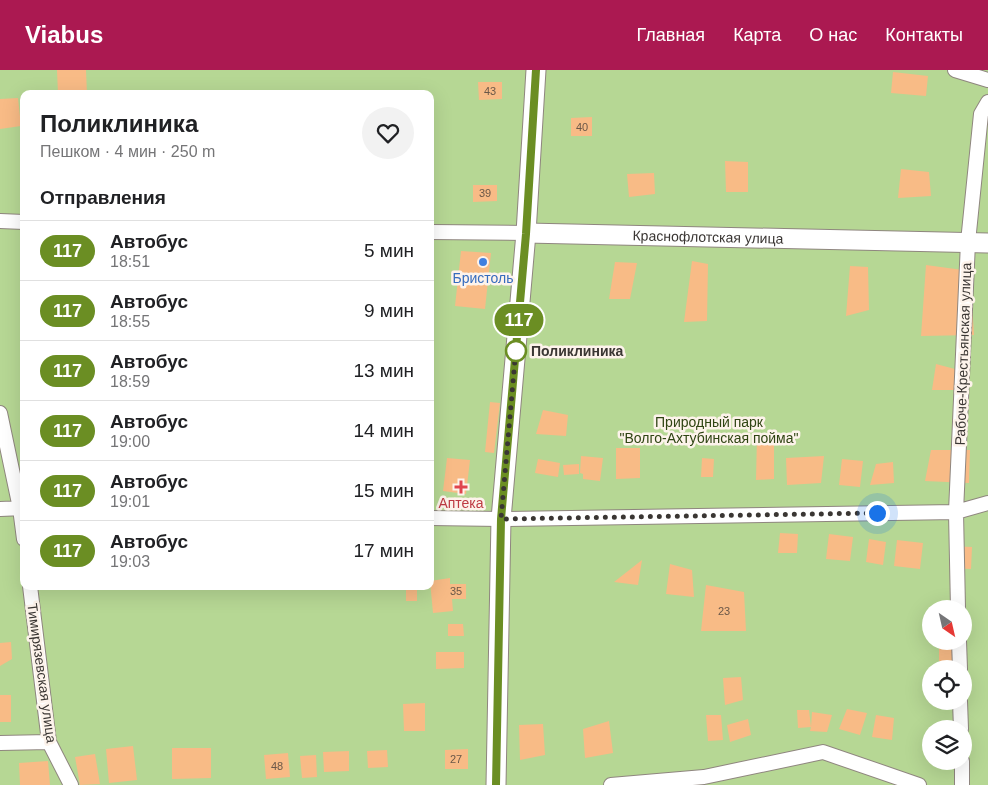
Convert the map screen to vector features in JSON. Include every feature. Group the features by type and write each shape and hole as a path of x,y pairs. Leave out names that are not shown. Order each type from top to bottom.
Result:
{"street":[{"path":"496,785 501,519 526,234 536,70"},
{"path":"955,70 988,80"},
{"name":"Рабоче-Крестьянская улица","path":"958,600 956,512 968,242 981,114 988,102"},
{"path":"0,221 20,222"},
{"name":"Краснофлотская улица","path":"434,232 988,243"},
{"path":"0,413 20,499"},
{"path":"434,518 501,519 956,512 988,503"},
{"path":"0,509 20,508"},
{"name":"Тимирязевская улица","path":"30,590 49,742 71,785"},
{"path":"0,743 49,742"},
{"path":"611,785 704,777 823,752 919,785"},
{"path":"962,770 962,785"}],"green space":[{"name":"Природный парк \"Волго-Ахтубинская пойма\"","path":"0,70 988,70 988,785 0,785"}],"building":[{"path":"57,70 86,70 87,90 58,90"},
{"path":"893,72 928,76 926,96 891,93"},
{"path":"478,82 502,82 502,99 479,100"},
{"path":"18,98 20,126 0,129 0,99"},
{"path":"592,117 592,136 571,136 571,118"},
{"path":"725,161 748,162 748,192 726,192"},
{"path":"901,169 929,172 931,196 898,198"},
{"path":"654,173 655,194 629,197 627,174"},
{"path":"473,185 497,185 497,201 473,202"},
{"path":"461,251 491,253 485,309 455,306"},
{"path":"692,261 708,264 707,321 684,322"},
{"path":"615,262 637,263 630,299 609,299"},
{"path":"926,265 970,271 974,335 921,336"},
{"path":"850,266 868,267 869,310 846,316"},
{"path":"936,364 970,373 967,390 932,390"},
{"path":"490,402 500,403 494,453 485,452"},
{"path":"543,410 568,415 566,436 536,434"},
{"path":"757,436 774,440 774,479 756,480"},
{"path":"616,448 640,448 640,478 616,479"},
{"path":"931,450 970,450 969,483 925,481"},
{"path":"581,456 603,458 600,481 583,479 583,474 580,473"},
{"path":"824,456 821,483 787,485 786,458"},
{"path":"447,458 470,460 466,494 443,491"},
{"path":"702,458 714,459 713,477 701,477"},
{"path":"538,459 560,463 558,477 535,473"},
{"path":"842,459 863,461 860,487 839,485"},
{"path":"893,462 894,483 870,485 876,464"},
{"path":"579,464 579,474 564,475 563,465"},
{"path":"780,533 798,534 797,553 778,553"},
{"path":"829,534 853,537 850,561 826,559"},
{"path":"869,539 886,542 883,565 866,562"},
{"path":"897,540 923,543 920,569 894,566"},
{"path":"950,546 972,547 971,569 949,568"},
{"path":"642,560 638,585 614,582"},
{"path":"670,564 692,570 694,597 666,594"},
{"path":"450,578 450,584 466,584 466,599 452,599 453,611 433,613 431,590 434,590 434,580"},
{"path":"706,585 744,592 746,631 701,631"},
{"path":"406,590 417,590 417,601 406,601"},
{"path":"448,624 463,624 464,636 448,636"},
{"path":"11,642 12,659 0,666 0,643"},
{"path":"939,650 964,650 964,660 939,660"},
{"path":"436,652 464,652 464,668 436,669"},
{"path":"741,677 743,700 725,705 723,678"},
{"path":"0,695 11,695 11,722 0,722"},
{"path":"425,703 425,731 404,731 403,704"},
{"path":"847,709 867,713 860,735 839,729"},
{"path":"797,710 809,710 811,727 798,728"},
{"path":"812,712 832,715 827,732 810,731"},
{"path":"706,715 721,715 723,740 708,741"},
{"path":"876,715 894,718 892,740 872,737"},
{"path":"748,719 751,735 730,742 727,725"},
{"path":"609,721 613,753 585,758 583,729"},
{"path":"543,724 545,755 520,760 519,725"},
{"path":"133,746 137,780 109,783 106,749"},
{"path":"172,748 211,748 211,778 172,779"},
{"path":"468,749 468,769 445,769 445,750"},
{"path":"387,750 388,767 368,768 367,751"},
{"path":"349,751 349,771 324,772 323,752"},
{"path":"288,753 290,777 266,779 264,755"},
{"path":"95,754 100,784 80,785 75,757"},
{"path":"316,755 317,777 302,778 300,756"},
{"path":"48,761 50,785 20,785 19,763"}],"bus line":[{"name":"117","path":"496,785 501,519 526,234 536,70"}],"place":[{"name":"Бристоль","path":"483,262"},
{"name":"Поликлиника","path":"516,351"},
{"name":"Аптека","path":"461,487"}],"route":[{"path":"516,351 516,348 501,519 877,513"}]}
